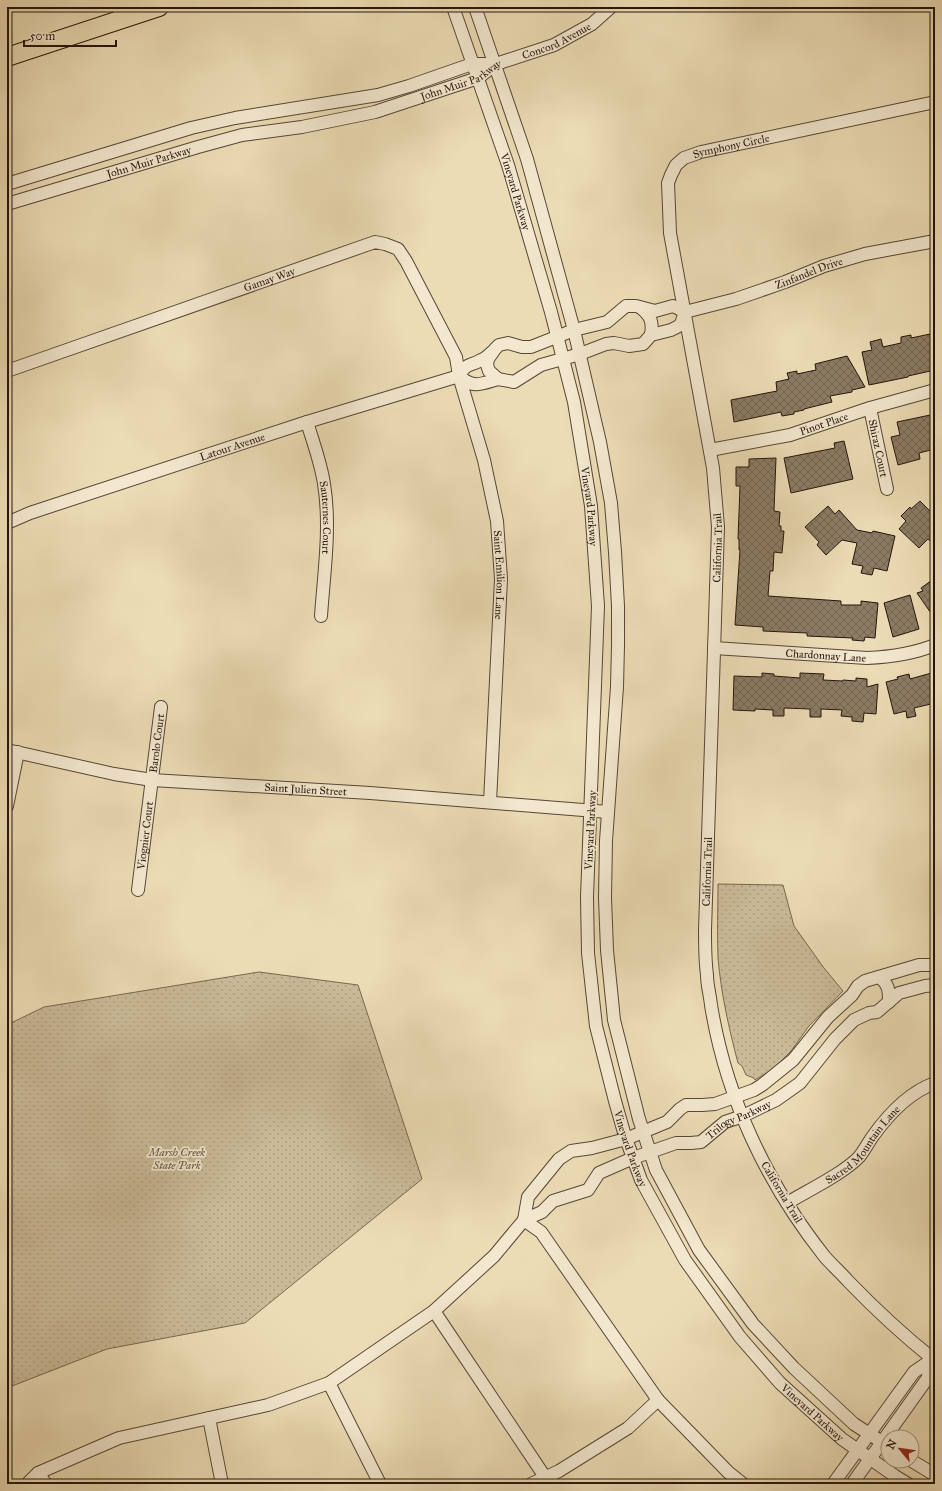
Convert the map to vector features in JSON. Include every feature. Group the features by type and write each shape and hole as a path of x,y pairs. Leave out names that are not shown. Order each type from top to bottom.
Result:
{"highway":[{"path":"7,57 159,7"}],"street":[{"name":"Vineyard Parkway","path":"453,7 508,165 558,336 575,410 591,506 598,606 587,897 588,953 596,1026 614,1101 641,1180 684,1260 740,1337 780,1383 842,1439 908,1484"},
{"name":"Vineyard Parkway","path":"476,7 527,159 574,330 601,450 610,504 616,552 618,606 617,687 606,841 607,950 614,1020 632,1094 656,1170 699,1250 752,1324 794,1368 854,1424 880,1441"},
{"name":"Concord Avenue","path":"496,64 554,45 592,24 612,7"},
{"name":"John Muir Parkway","path":"7,184 191,128 235,118 378,95 472,64 496,64"},
{"name":"John Muir Parkway","path":"7,204 242,135 302,127 375,112 478,78 496,64"},
{"name":"Symphony Circle","path":"685,312 670,234 668,183 676,165 684,158 701,152 935,102"},
{"name":"Zinfandel Drive","path":"574,330 607,322 626,306 636,306 655,310 673,306 685,312 736,299 785,282 824,266 858,256 935,241"},
{"name":"Gamay Way","path":"7,371 375,242 398,249 406,261 456,357 459,376"},
{"path":"641,308 650,317 652,327 651,335"},
{"path":"459,376 466,383 472,384 498,379 514,382 541,365 580,354 606,344 614,343 636,346 643,344 651,335 671,330 681,324 685,312"},
{"name":"California Trail","path":"685,312 713,468 718,527 705,930 706,969 713,1019 719,1046 742,1116 753,1142 786,1203 826,1258 871,1305 904,1336 934,1358"},
{"name":"Latour Avenue","path":"7,523 38,511 307,422 459,376 463,369 468,365 482,360 499,345 504,343 522,347 531,347 574,330"},
{"path":"492,352 487,364 490,371 498,379"},
{"name":"Saint Emilion Lane","path":"459,376 484,460 497,521 501,579 490,802"},
{"name":"Pinot Place","path":"710,450 790,435 870,408 935,390"},
{"name":"Shiraz Court","path":"870,408 887,489"},
{"name":"Sauternes Court","path":"307,422 324,484 327,520 321,616"},
{"name":"Chardonnay Lane","path":"714,648 867,658 887,657 912,653 935,645"},
{"name":"Barolo Court","path":"152,780 161,707"},
{"path":"7,806 13,751"},
{"name":"Saint Julien Street","path":"13,751 114,774 152,780 370,793 608,812"},
{"name":"Viognier Court","path":"138,890 152,780"},
{"name":"Trilogy Parkway","path":"524,1220 528,1196 559,1159 571,1151 592,1148 626,1139 667,1122 686,1105 715,1104 758,1088 786,1067 828,1017 852,995 858,986 865,981 919,965 935,964"},
{"path":"879,977 885,981 888,988 889,1002"},
{"name":"Trilogy Parkway","path":"524,1220 542,1212 553,1201 588,1190 599,1173 650,1151 676,1143 701,1142 725,1122 742,1116 776,1100 800,1083 835,1039 854,1020 869,1013 877,1012 899,993 935,985"},
{"name":"Sacred Mountain Lane","path":"786,1203 847,1167 859,1157 891,1114 908,1099 935,1083"},
{"path":"27,1484 38,1473 119,1438 268,1405 329,1383 434,1311 494,1256 524,1220 541,1232 658,1400 728,1472 743,1484"},
{"path":"434,1311 545,1478"},
{"path":"833,1484 914,1372 934,1358"},
{"path":"895,1429 927,1379 934,1358"},
{"path":"329,1383 380,1484"},
{"path":"531,1484 559,1471 628,1428 658,1400"},
{"path":"209,1418 222,1484"},
{"path":"852,1484 870,1458 880,1449"},
{"path":"920,1466 935,1475"},
{"path":"38,1473 46,1484"}],"green space":[{"path":"718,884 783,885 794,926 824,968 843,991 809,1026 791,1051 773,1069 755,1080 754,1078 746,1075 742,1066 738,1063 726,1011 718,958"},
{"name":"Marsh Creek State Park","path":"259,972 358,985 422,1179 245,1323 107,1349 7,1388 7,1025 44,1007"}],"building":[{"path":"935,333 935,370 869,385 862,352 872,350 870,342 881,339 883,347 901,343 901,337 911,335 911,338"},
{"path":"847,356 865,387 852,390 852,392 830,396 832,402 794,412 794,414 782,416 781,412 734,422 731,400 777,391 776,382 789,379 787,373 797,371 797,374 816,370 815,364"},
{"path":"935,414 935,449 919,453 920,459 898,465 891,437 900,435 897,422"},
{"path":"844,441 853,479 791,493 784,458 835,448 834,443"},
{"path":"776,458 774,511 780,512 779,526 781,526 781,531 784,531 782,553 774,552 773,571 770,571 768,596 841,601 841,605 861,605 861,601 878,603 875,638 865,637 864,641 852,640 853,638 807,636 807,633 763,631 763,627 735,625 740,550 738,539 740,486 736,486 736,467 749,467 749,459"},
{"path":"920,501 935,516 935,545 928,539 919,548 899,529 906,521 901,516 910,507 911,509"},
{"path":"828,506 835,514 839,510 857,530 872,533 873,531 895,536 887,571 874,568 872,575 861,573 863,566 852,564 857,543 842,540 826,555 817,545 819,542 805,527"},
{"path":"935,578 935,619 917,593 923,591 921,588"},
{"path":"910,595 919,629 893,637 884,603"},
{"path":"935,672 935,703 914,708 916,716 907,718 906,711 894,714 886,682 909,674 910,679"},
{"path":"762,673 774,674 774,676 800,678 800,673 824,674 823,680 856,681 856,678 867,679 867,687 878,684 876,714 864,713 863,722 852,721 852,717 841,716 842,710 821,709 821,717 810,717 810,709 784,708 784,716 773,716 773,710 733,710 734,676 762,677"}]}
